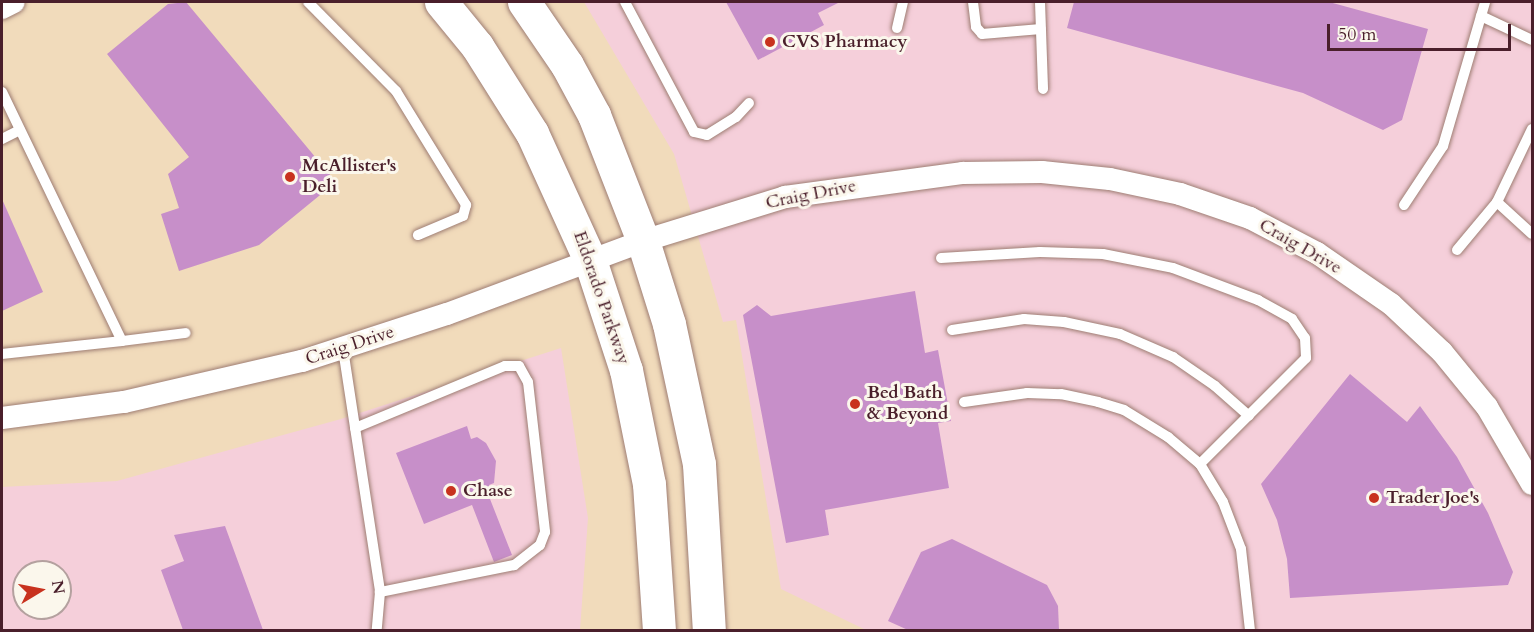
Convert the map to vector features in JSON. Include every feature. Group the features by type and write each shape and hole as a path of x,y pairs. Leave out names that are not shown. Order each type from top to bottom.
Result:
{"main road":[{"name":"Eldorado Parkway","path":"441,2 477,46 532,133 590,260 626,370 649,484 659,630"},
{"path":"524,2 567,65 594,116 643,241 669,324 692,422 707,561 709,630"}],"street":[{"path":"2,8 14,2"},
{"name":"Craig Drive","path":"2,418 123,402 189,389 343,349 643,241 785,197 963,172 1042,172 1110,179 1180,194 1250,218 1317,253 1391,304 1442,352 1487,407 1533,484"}],"lane":[{"path":"308,2 396,91 466,205 463,216 418,236"},
{"path":"625,2 694,132 707,135 749,103"},
{"path":"897,28 903,2"},
{"path":"973,2 976,27 982,34 1041,29"},
{"path":"1040,2 1043,89"},
{"path":"1404,205 1443,146 1485,2"},
{"path":"1480,16 1533,40"},
{"path":"2,92 122,341"},
{"path":"1457,250 1497,202 1533,129"},
{"path":"2,139 20,130"},
{"path":"1497,202 1533,234"},
{"path":"941,258 1040,252 1103,254 1173,268 1258,300 1292,319 1305,338 1306,358 1200,464"},
{"path":"952,330 1024,319 1064,322 1120,334 1173,357 1215,386 1249,416"},
{"path":"2,354 185,333"},
{"path":"343,349 380,592 377,630"},
{"path":"355,428 505,366 519,366 528,382 545,532 540,544 514,565 380,592"},
{"path":"964,402 1027,393 1061,394 1124,410 1168,437 1200,464 1223,502 1241,549 1250,630"}],"shaded area":[{"path":"584,2 1532,2 1532,630 866,630 781,589 736,320 723,322 674,154"},
{"path":"561,348 588,518 580,630 2,630 2,487 117,481 341,419"}],"building":[{"path":"186,2 336,182 259,245 179,271 161,214 179,208 168,174 189,157 107,54 168,4"},
{"name":"CVS Pharmacy","path":"726,2 840,2 818,13 824,25 758,60"},
{"path":"1074,2 1329,2 1428,29 1402,120 1383,130 1303,93 1067,28"},
{"path":"2,199 43,292 2,311"},
{"name":"Bed Bath & Beyond","path":"915,291 925,353 938,350 951,421 938,423 949,488 825,510 829,535 786,543 743,315 757,305 771,316"},
{"name":"Trader Joe's","path":"1350,374 1407,422 1420,406 1457,457 1488,513 1513,572 1508,585 1290,598 1287,559 1277,520 1261,484"},
{"name":"Chase","path":"467,426 471,439 477,437 486,443 496,461 494,483 489,485 494,497 490,499 512,555 494,562 472,505 424,524 396,453"},
{"path":"225,526 263,630 183,630 161,570 184,561 174,535"},
{"path":"952,539 1047,585 1058,606 1059,630 908,630 888,621 921,552"}],"place":[{"name":"CVS Pharmacy","path":"770,42"},
{"name":"McAllister's Deli","path":"290,177"},
{"name":"Bed Bath & Beyond","path":"855,404"},
{"name":"Chase","path":"451,491"},
{"name":"Trader Joe's","path":"1374,498"}]}
